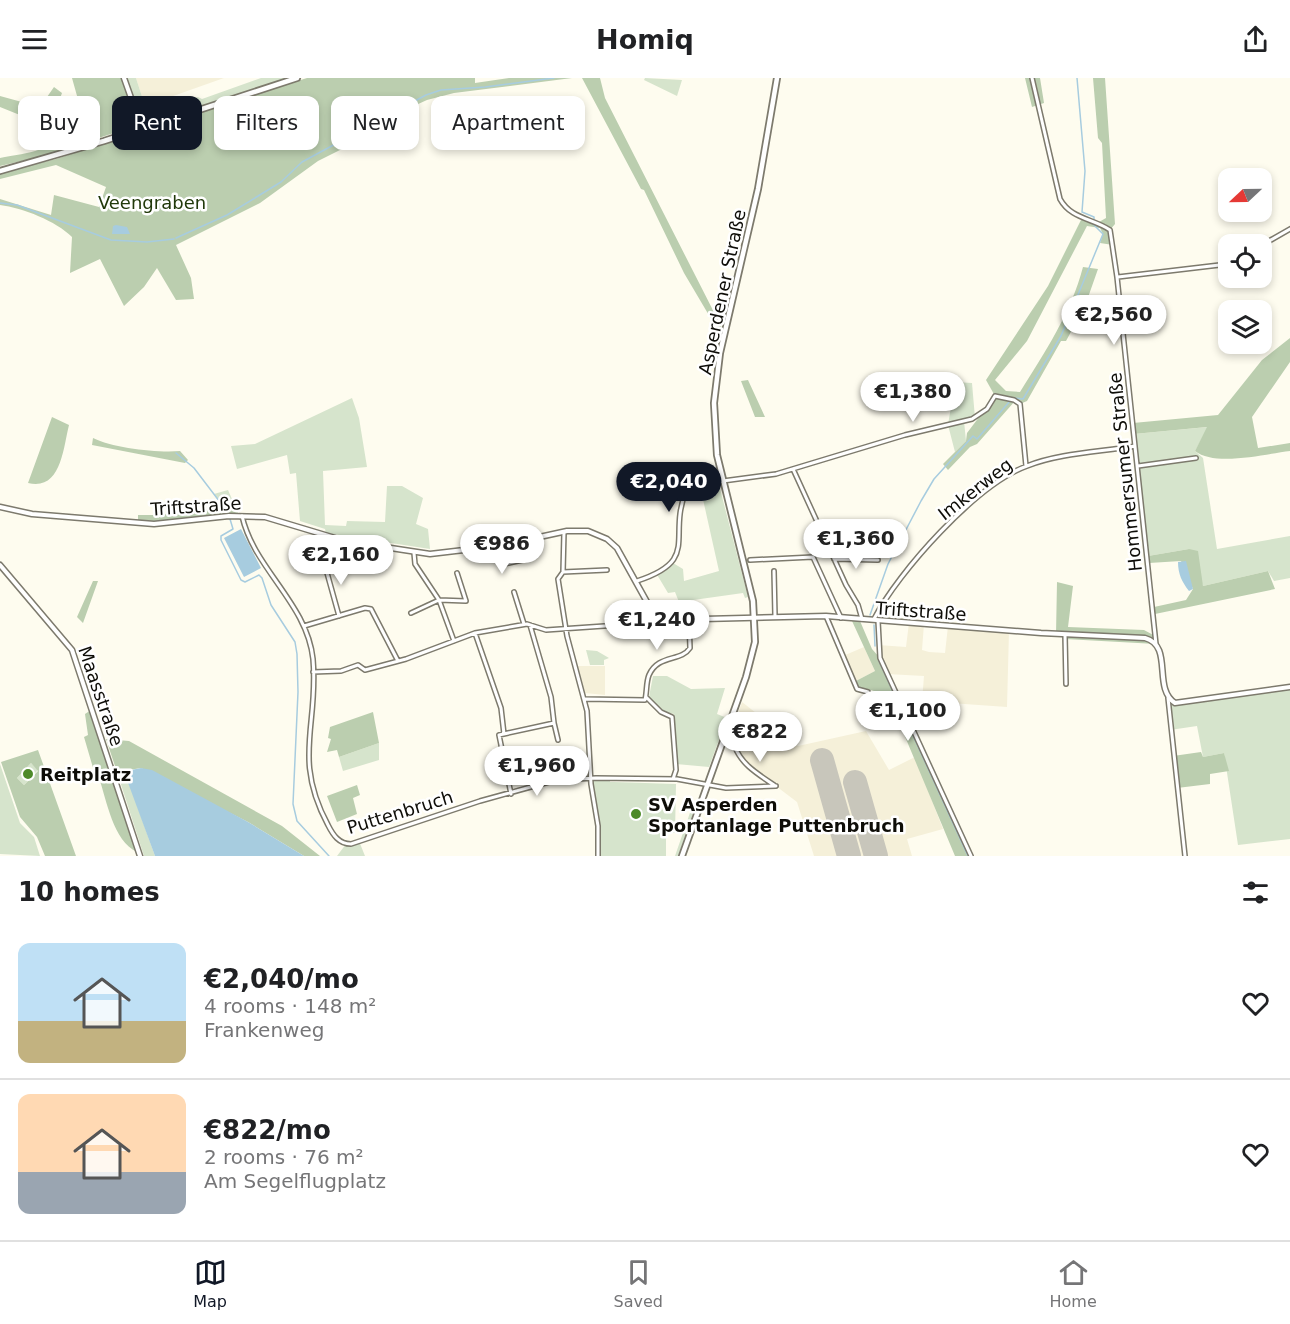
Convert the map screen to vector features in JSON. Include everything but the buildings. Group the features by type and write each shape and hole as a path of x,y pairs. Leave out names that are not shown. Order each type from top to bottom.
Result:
{"main road":[{"path":"202,109 297,78"},
{"name":"Asperdener Straße","path":"682,856 750,665 755,642 755,617 749,583 723,481 714,430 716,373 758,189 777,78"},
{"path":"0,171 112,138"}],"street":[{"path":"124,78 130,96"},
{"name":"Hommersumer Straße","path":"1032,78 1060,199 1072,214 1099,222 1110,230 1118,277 1157,636 1156,644"},
{"path":"1272,239 1290,229"},
{"path":"1118,277 1218,265"},
{"path":"636,581 674,562 679,551 679,515 686,491 708,483 763,477 896,438 972,419 987,410 996,396 1014,400 1020,404 1026,466"},
{"name":"Imkerweg","path":"875,621 887,595 919,555 957,516 993,487 1026,466 1135,446"},
{"path":"1138,466 1196,458"},
{"path":"793,469 834,559 858,605 862,620"},
{"name":"Triftstraße","path":"0,507 32,514 154,524 242,516 265,517 327,537 414,552 440,553 498,546 564,532 588,531 607,539 621,552 657,617 670,621 826,616 1065,635 1145,638 1156,644"},
{"name":"Puttenbruch","path":"242,516 260,557 304,626 311,649 313,672 308,753 310,778 333,835 341,842 351,844 480,801 556,780 674,779 726,788 776,786 739,758 735,747"},
{"path":"564,532 563,572 558,579 566,629 585,699 591,778 598,826 598,856"},
{"path":"498,546 504,564 527,559"},
{"path":"414,552 415,564 439,600 454,641"},
{"path":"750,560 813,557 841,618"},
{"path":"834,559 878,560"},
{"path":"324,562 339,616"},
{"name":"Maasstraße","path":"0,565 72,650 140,856"},
{"path":"563,572 607,570"},
{"path":"774,571 775,616"},
{"path":"411,613 439,600 466,601 457,573"},
{"path":"514,592 524,624"},
{"path":"304,626 365,608 373,610 398,661"},
{"path":"826,616 857,689 868,692"},
{"path":"313,672 341,671 358,665 365,670 398,661 476,633 524,624 546,630 566,629 648,624 657,617"},
{"path":"646,697 649,675 654,669 664,659 687,652 690,637 689,620"},
{"path":"875,621 880,658 971,856"},
{"path":"530,625 551,697 551,711 558,741"},
{"path":"476,633 501,708 504,734"},
{"path":"1065,635 1066,684"},
{"path":"1156,644 1160,652 1164,690 1168,698 1185,856"},
{"path":"1168,698 1179,704 1290,687"},
{"path":"585,699 642,700 646,697"},
{"path":"646,697 661,712 672,717 676,770 674,779"},
{"path":"511,794 499,735 554,723"},
{"path":"504,761 550,750 556,780"}],"shaded area":[{"path":"136,78 224,78 173,96 142,96"},
{"path":"909,623 924,624 922,650 929,652 945,653 948,626 1009,631 1007,707 922,701 924,676 887,674 880,658 878,645 906,647"},
{"path":"864,647 875,671 854,682 843,656"},
{"path":"577,666 605,666 605,695 585,693"},
{"path":"742,702 798,746 866,731 889,770 915,757 943,829 907,839 912,856 814,856 797,802 739,758 741,743 731,733"}],"green space":[{"path":"72,78 122,78 128,96 112,96 112,134 100,138 100,96 77,96"},
{"path":"126,78 136,78 142,96 134,96"},
{"path":"261,78 288,78 235,96 214,96 212,104 202,107 202,99"},
{"name":"Veengraben","path":"307,78 475,78 475,83 509,78 572,78 431,96 431,99 419,104 419,96 331,96 331,150 340,150 318,161 260,203 176,245 191,278 194,299 176,300 157,268 144,287 124,306 100,259 70,273 72,237 39,216 0,205 0,199 51,215 54,195 99,207 106,187 56,165 0,179 0,173 84,150 100,150 100,145 112,141 112,150 202,150 202,112 214,108 214,150 319,150 319,96 251,96"},
{"path":"582,78 600,78 605,98 722,328 720,334 684,273 644,190 641,189"},
{"path":"645,78 682,80 677,96 644,80"},
{"path":"1025,78 1040,78 1044,103 1032,107"},
{"path":"1093,78 1105,78 1115,224 1110,230 1113,245 1100,243 1103,234 1100,228 1087,226 1027,341 995,380 1006,391 1020,392 1064,316 1083,267 1098,269 1085,306 1066,341 1061,341 1027,401 1020,404 1015,401 977,444 970,447 948,470 943,464 966,441 967,433 995,396 986,380 1048,286 1082,218 1099,222 1106,218 1102,143 1098,138"},
{"path":"54,87 62,93 61,96 48,96"},
{"path":"0,96 18,101 18,114 0,107"},
{"path":"37,150 62,150 0,166 0,158"},
{"path":"1290,338 1290,362 1252,417 1258,448 1290,443 1290,451 1241,458 1215,458 1195,451 1207,427 1134,434 1133,423 1218,415 1262,360"},
{"path":"748,380 765,417 755,417 741,381"},
{"path":"955,382 972,383 975,418 964,421 966,441 955,452 948,425"},
{"path":"352,398 359,418 367,467 323,471 325,525 346,526 347,521 385,522 387,486 402,486 423,498 416,524 428,529 430,549 326,533 325,529 300,521 296,473 290,474 287,455 237,469 231,446 255,444"},
{"path":"52,417 69,425 59,466 47,481 39,484 28,483"},
{"path":"1208,427 1195,451 1203,458 1217,549 1290,536 1290,578 1274,581 1268,571 1203,586 1189,549 1148,556 1134,434"},
{"path":"93,438 112,445 135,449 180,451 188,460 185,463 92,445"},
{"path":"718,481 748,597 745,598 743,593 679,602 675,592 668,593 656,573 673,563 683,569 684,581 719,571 700,486"},
{"path":"228,490 235,506 224,507 214,494"},
{"path":"235,506 238,513 161,521 138,521 138,515 160,515"},
{"path":"1189,549 1198,551 1203,586 1268,571 1275,589 1155,614 1154,607 1186,600 1193,589 1181,561 1149,563 1148,556"},
{"path":"93,581 98,581 83,623 77,617"},
{"path":"1057,582 1073,586 1068,627 1144,630 1157,637 1156,644 1065,639 1065,635 1056,634"},
{"path":"852,621 860,621 872,649 880,658 971,856 955,856 888,696 871,690 857,689 854,682 875,671"},
{"path":"586,650 597,651 609,658 604,660 604,665 590,665"},
{"path":"653,676 667,676 691,689 725,688 717,714 727,718 709,767 676,764 674,714 662,711 649,697"},
{"path":"1290,687 1290,839 1238,845 1224,753 1203,757 1197,726 1170,730 1168,698 1175,703"},
{"path":"91,710 137,852 129,847 117,830 99,778 96,778 84,737 88,735 85,714"},
{"path":"373,712 379,743 339,757 337,750 327,752 331,739 328,738 330,727"},
{"path":"106,739 129,741 282,826 320,856 304,856 248,822 141,768 117,772"},
{"path":"379,743 379,760 343,771 339,757"},
{"path":"38,750 76,856 45,856 37,837 20,817 1,762","holes":["31,763 38,771 24,785 17,778"]},
{"path":"1201,752 1203,757 1224,753 1229,771 1210,774 1210,784 1177,788 1173,756"},
{"name":"Reitplatz","path":"31,763 38,770 24,785 17,778"},
{"path":"0,764 20,823 34,837 40,856 0,854"},
{"path":"131,770 128,780 155,856 144,856 117,772"},
{"name":"SV Asperden Sportanlage Puttenbruch","path":"596,778 610,778 610,782 676,784 675,833 666,833 666,856 598,856 598,826 591,784"},
{"path":"357,785 360,795 353,798 357,814 337,822 327,796"},
{"path":"693,804 696,805 678,856 675,856"},
{"path":"359,841 365,856 337,856 346,844"}],"water":[{"path":"113,226 127,227 130,234 112,234"},
{"path":"241,529 261,568 244,577 224,538"},
{"path":"1186,561 1193,589 1189,591 1181,578 1178,566 1178,562"},
{"path":"141,768 152,770 248,822 304,856 155,856 127,780 131,770"}],"waterway":[{"path":"176,238 227,215 281,182 302,162 426,95 441,90 554,78"},
{"path":"1077,78 1085,171 1082,212 1094,219"},
{"path":"0,203 17,205 111,240 147,242 174,239"},
{"path":"1013,398 1023,399 1061,336 1103,234 1093,224"},
{"path":"870,615 888,564 934,479 973,436 977,439 1010,401"},
{"path":"176,453 194,468 226,510"},
{"path":"230,519 233,529 221,536 221,540 241,580 245,582 259,575 262,578 271,605 295,642 298,692 293,804 297,821 329,856"},
{"path":"874,625 875,646"},
{"path":"879,661 968,856"}],"runway":[{"path":"822,760 849,856"},
{"path":"855,782 876,856"}],"place":[{"name":"Reitplatz","path":"28,774"},
{"name":"SV Asperden Sportanlage Puttenbruch","path":"636,814"}]}
